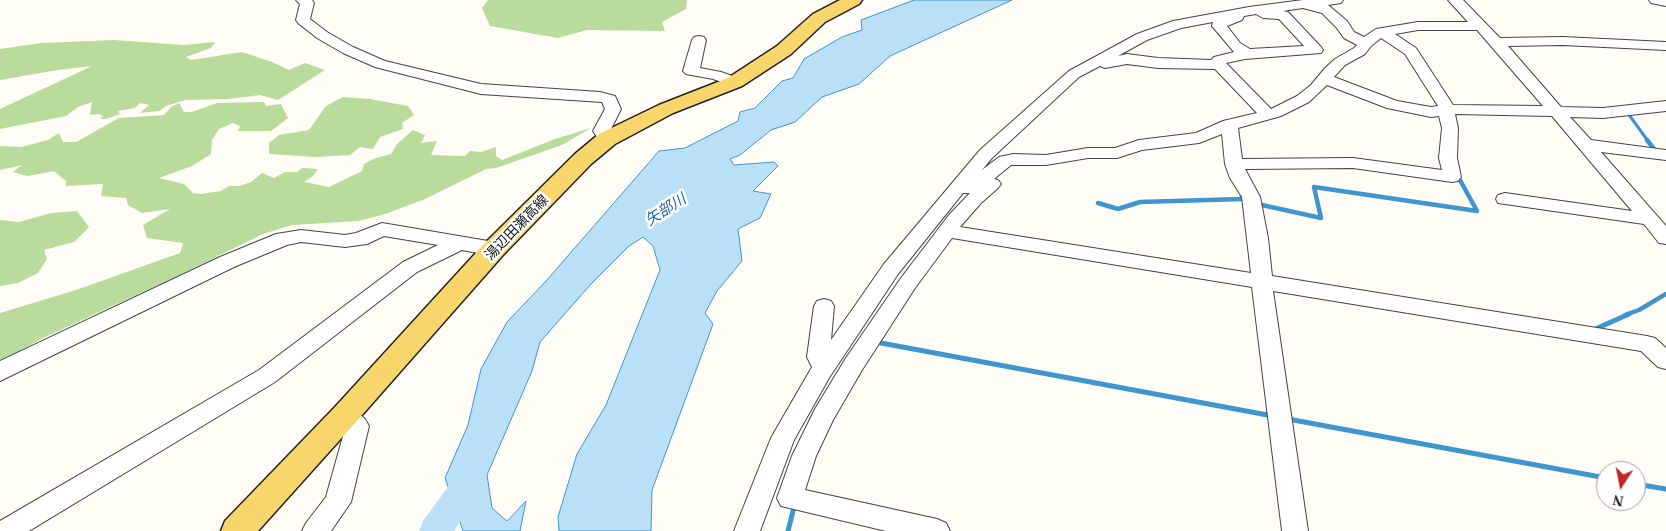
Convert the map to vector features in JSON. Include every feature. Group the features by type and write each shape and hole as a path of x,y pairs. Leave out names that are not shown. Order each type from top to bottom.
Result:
{"main road":[{"name":"湯辺田瀬高線","path":"237,531 345,415 494,249 583,159 607,139 666,109 735,82 784,50 818,18 853,0"}],"street":[{"path":"303,0 307,3 303,20 322,36 380,64 481,89 609,99 614,109 601,132 607,139"},
{"path":"747,531 783,438 824,368 891,269 986,154 1074,74 1142,37 1178,24 1265,9 1336,0"},
{"path":"1455,0 1496,42 1666,238"},
{"path":"1292,6 1326,8 1342,24 1349,35 1365,42"},
{"path":"1184,10 1265,9"},
{"path":"1247,54 1235,46 1219,24 1245,13 1283,15 1316,50 1247,54 1218,60 1219,65 1268,115"},
{"path":"956,189 972,187 1005,161 1023,159 1046,160 1088,153 1117,153 1139,145 1198,138 1228,125 1268,115 1303,99 1325,79 1330,70 1360,51 1365,42 1381,32 1418,26 1481,26"},
{"path":"1234,164 1352,163 1452,177 1448,158 1450,128 1447,111 1410,51 1381,32"},
{"path":"699,40 691,71 716,75 735,82"},
{"path":"1496,42 1562,41 1666,46"},
{"path":"1093,64 1127,59 1158,63 1219,65"},
{"path":"1325,79 1393,105 1431,112 1556,110 1603,113 1666,106"},
{"path":"1228,125 1234,164 1239,178 1251,198 1258,238 1262,282 1295,531"},
{"path":"1586,145 1666,155"},
{"path":"937,531 790,498 804,456 832,401 908,282 974,200 1006,170 1023,159"},
{"path":"1505,199 1649,219"},
{"path":"0,372 19,360 218,266 283,239 301,236 344,241 360,238 382,229 494,249"},
{"path":"948,231 1646,344 1666,361"},
{"path":"6,531 267,376 410,267 460,243"},
{"path":"824,306 818,356 824,368"},
{"path":"315,531 338,502 355,439 356,426 345,415"}],"green space":[{"path":"488,0 687,1 686,9 662,22 665,31 587,30 558,38 490,26 482,8"},
{"path":"114,40 184,45 215,42 211,48 186,57 191,60 242,52 289,70 305,63 325,70 278,100 260,95 228,99 185,100 166,106 159,111 140,113 149,105 140,103 135,108 118,111 120,114 106,119 100,119 103,116 99,114 90,115 92,102 78,107 66,116 0,129 0,109 92,66 0,80 0,49 41,43"},
{"path":"343,97 370,99 408,106 414,115 402,123 403,129 380,137 373,149 360,147 350,155 315,157 269,154 269,143 279,135 309,130 326,106"},
{"path":"264,102 266,106 281,104 288,118 271,131 238,131 240,126 233,123 219,129 212,140 211,154 192,166 159,178 184,184 193,193 201,194 221,191 229,186 240,186 251,182 262,173 274,178 285,172 297,172 302,168 318,169 313,176 304,182 329,187 362,171 364,164 373,159 391,154 397,144 413,130 425,135 421,143 437,141 431,155 465,156 470,151 481,152 496,147 496,156 502,160 555,139 591,128 562,145 496,168 486,169 425,199 385,214 359,221 292,225 263,234 41,339 0,362 0,313 76,290 180,253 183,243 147,238 143,225 170,209 142,213 128,205 126,198 101,196 103,184 66,186 66,181 54,171 27,176 13,172 22,165 0,170 0,146 21,147 48,140 59,133 63,142 76,142 119,118 164,115 171,107 179,103 184,112 192,112 217,103"},
{"path":"77,211 89,227 74,242 44,250 47,259 38,273 18,283 0,286 0,220 19,222 51,213"}],"water":[{"name":"矢部川","path":"914,0 1012,0 890,56 859,84 822,97 795,122 771,130 740,155 730,159 734,165 774,162 778,166 753,191 771,194 760,218 738,229 742,261 717,291 705,313 713,324 652,490 651,531 559,531 558,517 577,454 606,405 660,270 653,246 643,237 629,246 591,284 540,342 532,371 487,475 492,508 507,521 526,501 520,531 463,531 445,478 468,425 481,369 507,322 546,281 659,151 685,148 738,121 740,112 755,108 782,81 793,78 804,59 842,37 862,30 861,20"}],"waterway":[{"path":"1627,112 1648,141"},
{"path":"1647,140 1654,149"},
{"path":"1262,205 1321,218 1314,187 1477,211 1460,180"},
{"path":"1098,203 1118,209 1140,202 1242,199 1242,195"},
{"path":"1625,315 1639,310 1666,294"},
{"path":"1593,330 1629,314"},
{"path":"881,343 1273,416"},
{"path":"1288,419 1596,476"},
{"path":"435,531 470,481"},
{"path":"1646,486 1666,489"},
{"path":"788,531 795,503"}]}
